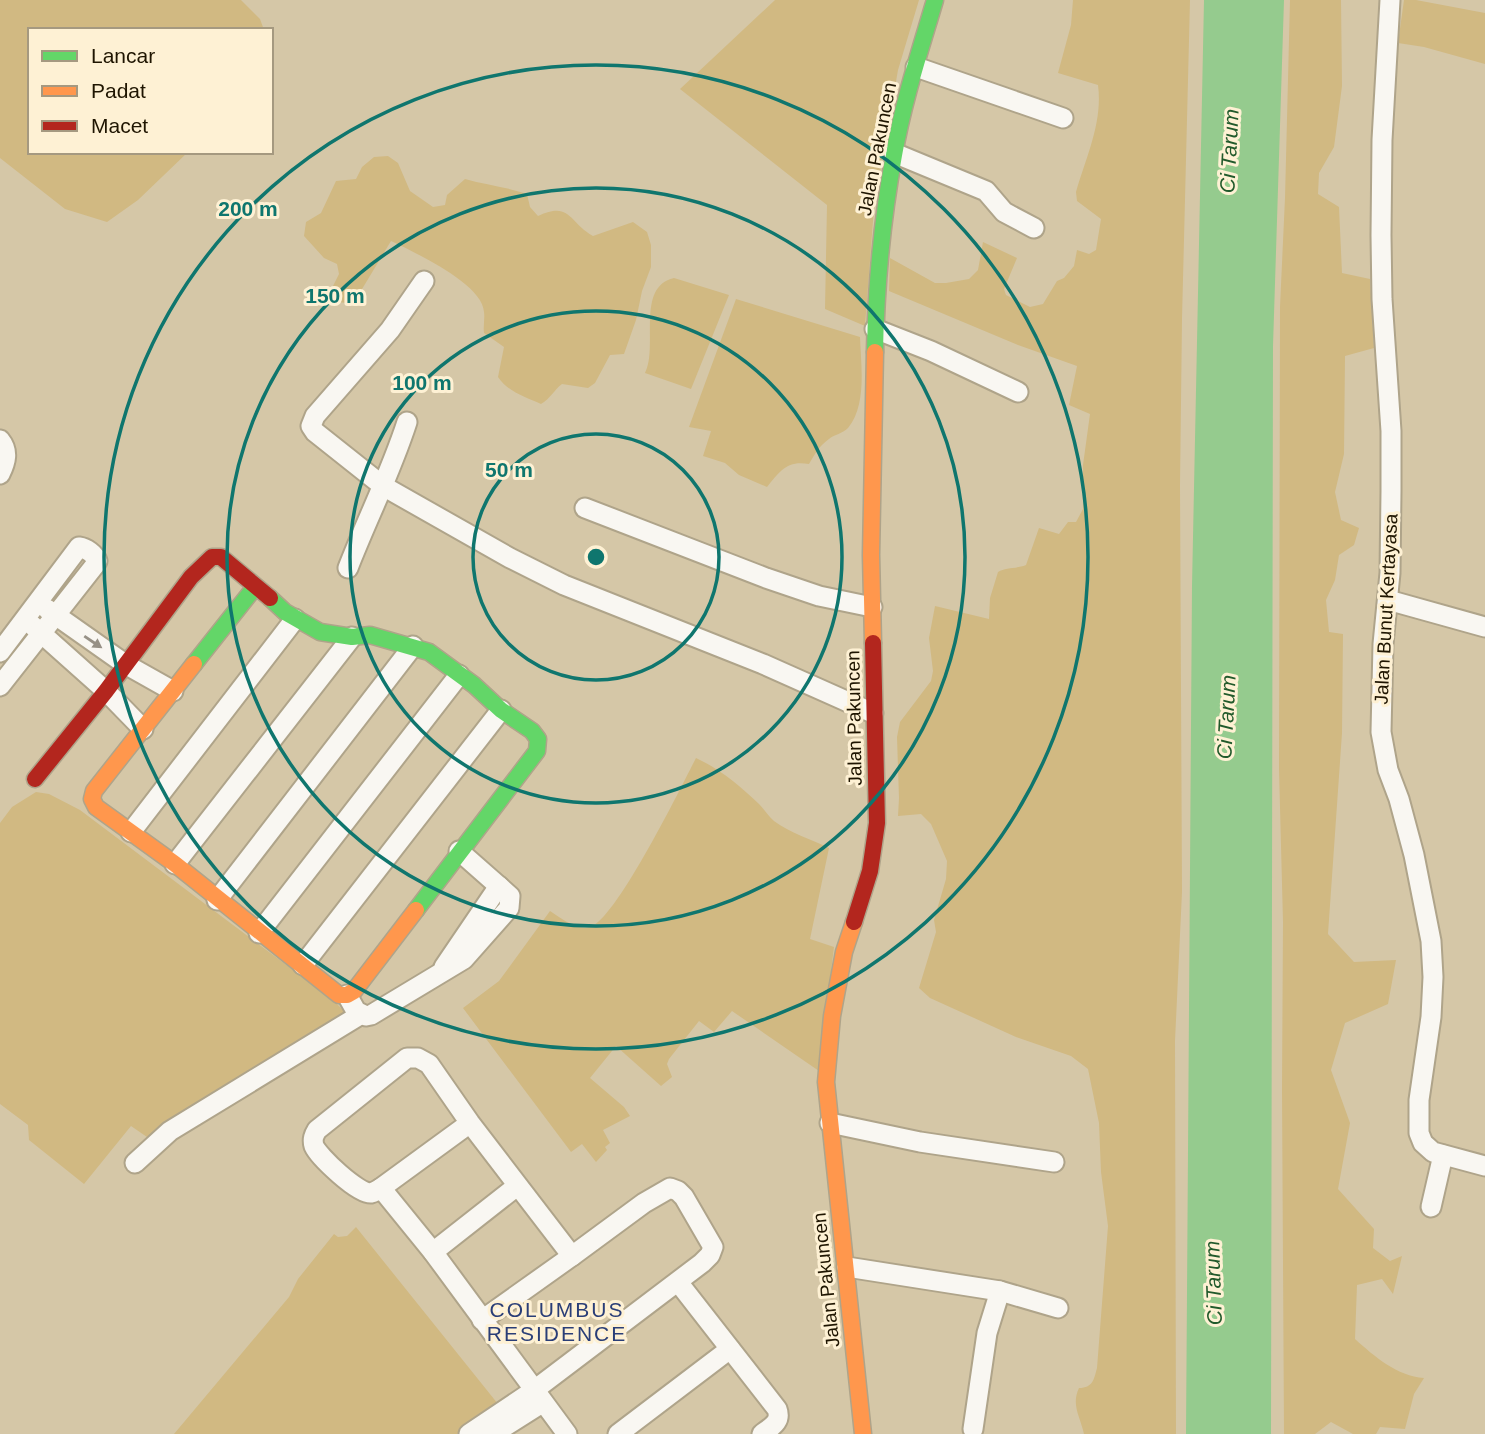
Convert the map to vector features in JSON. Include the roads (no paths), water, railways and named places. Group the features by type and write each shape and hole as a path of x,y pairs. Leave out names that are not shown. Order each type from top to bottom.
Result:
{"street":[{"name":"Jalan Pakuncen","path":"863,1434 826,1082 832,1016 844,952 870,871 877,822 872,607 875,329 883,233 894,153 935,0"},
{"name":"Jalan Bunut Kertayasa","path":"1390,0 1382,140 1381,299 1391,431 1388,600 1383,644 1381,711 1384,753 1414,855 1432,953 1431,1017 1419,1100 1419,1133 1423,1143 1433,1153 1443,1156"},
{"path":"916,67 1063,118"},
{"path":"894,153 986,191 1012,218 1034,228"},
{"path":"424,281 390,330 316,416 311,426 315,432 383,486 510,558 564,585 763,664 873,713"},
{"path":"875,329 931,351 1018,392"},
{"path":"348,568 394,461 407,422"},
{"path":"0,440 6,452 0,474"},
{"path":"585,508 766,578 819,596 872,607"},
{"path":"0,652 79,547 96,557 95,565 0,686"},
{"path":"35,779 106,691 191,577 212,557 221,557 295,619 320,632 352,637 370,635 429,652 474,685 501,710 532,731 538,739 537,751 354,991 339,995 175,864 96,807 92,799 94,791 255,587"},
{"path":"1388,600 1485,627"},
{"path":"38,602 54,616 125,664 173,691"},
{"path":"25,619 106,691 143,729"},
{"path":"131,832 295,619"},
{"path":"175,864 352,637"},
{"path":"217,900 413,646"},
{"path":"259,933 459,675"},
{"path":"303,965 501,710"},
{"path":"135,1163 170,1130 360,1015 372,1015 464,959 509,908 510,896 459,851"},
{"path":"347,995 360,1015"},
{"path":"470,1123 382,1188 371,1193 361,1191 336,1170 315,1148 313,1138 317,1130 407,1058 418,1058 429,1064 470,1123 572,1256"},
{"path":"830,1123 920,1142 1054,1162"},
{"path":"1431,1207 1443,1156 1485,1166"},
{"path":"433,1252 517,1186"},
{"path":"382,1188 433,1252 566,1434"},
{"path":"482,1320 670,1188 684,1197 713,1247 702,1263 493,1434"},
{"path":"847,1267 1000,1291 1058,1308"},
{"path":"678,1282 777,1409 777,1423 762,1434"},
{"path":"973,1429 987,1333 1000,1291"},
{"path":"618,1434 730,1349"},
{"path":"469,1434 538,1397"}],"water":[{"name":"Ci Tarum","path":"1204,0 1284,0 1273,346 1271,1434 1186,1434 1192,586"}],"district":[{"name":"COLUMBUS RESIDENCE","path":"557,1321"}]}
